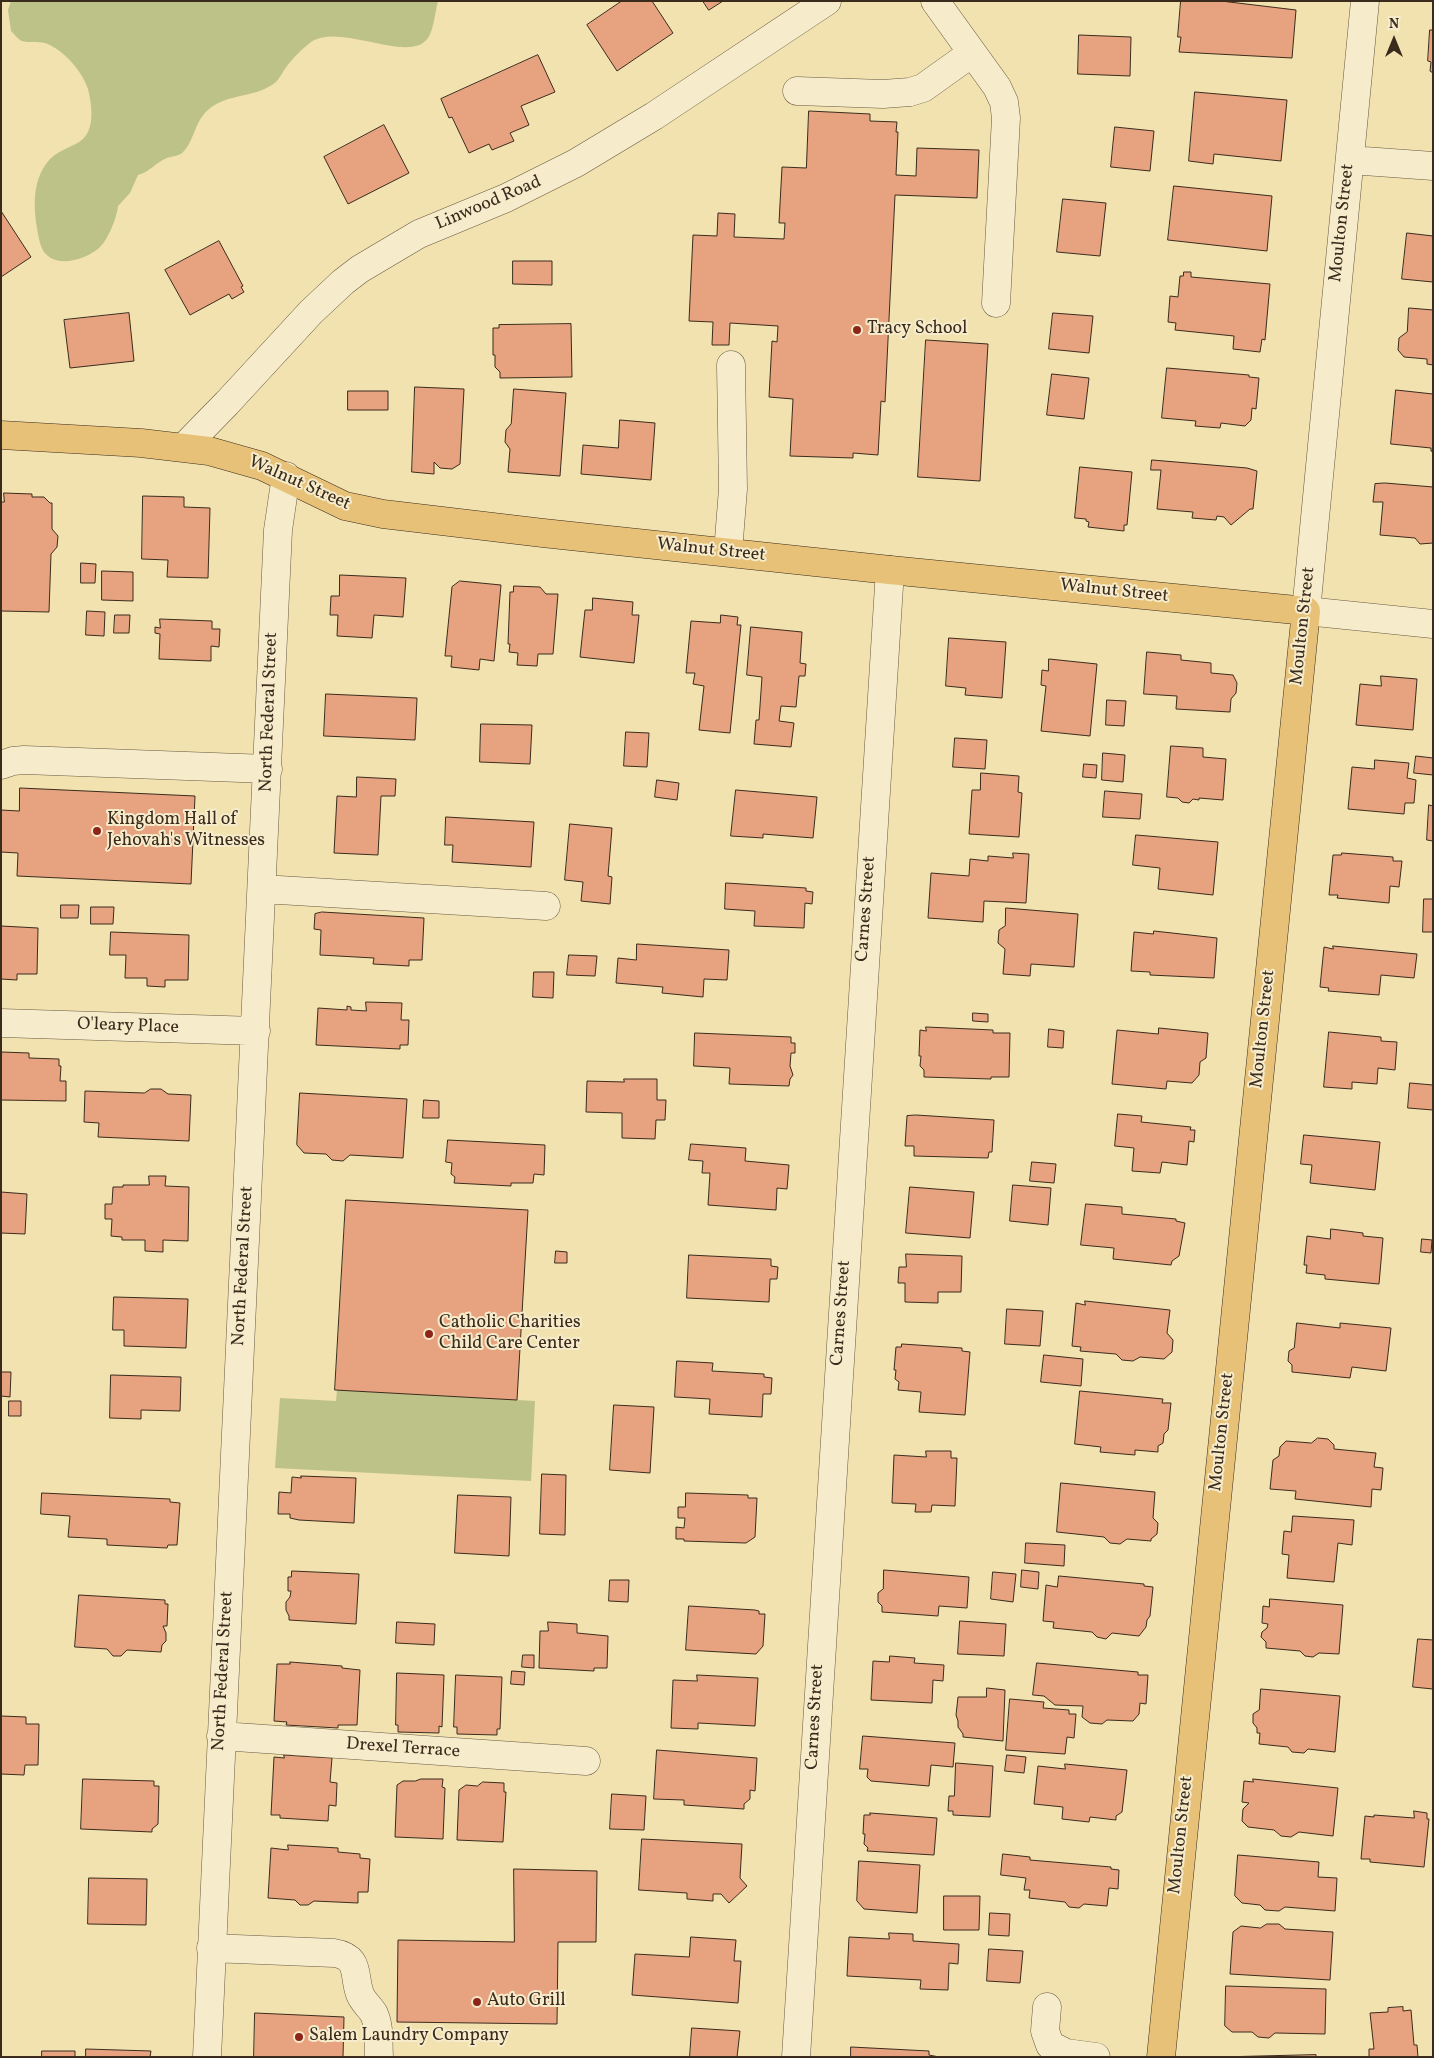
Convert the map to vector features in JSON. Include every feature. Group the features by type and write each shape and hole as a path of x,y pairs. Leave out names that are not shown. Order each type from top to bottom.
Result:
{"main road":[{"name":"Walnut Street","path":"1,435 184,447 236,457 286,476 334,502 383,514 890,570 1306,611"},
{"name":"Moulton Street","path":"1161,2057 1306,611"}],"street":[{"name":"Linwood Road","path":"184,447 227,404 289,334 343,282 380,255 418,234 520,191 576,163 654,116 827,1"},
{"path":"935,1 1001,94 1006,110 996,303"},
{"name":"Moulton Street","path":"1306,611 1365,1"},
{"path":"797,91 883,94 910,92 923,88 972,53"},
{"path":"1350,160 1433,166"},
{"path":"728,552 733,489 731,365"},
{"name":"North Federal Street","path":"207,2057 278,530 286,476"},
{"name":"Carnes Street","path":"796,2057 890,570"},
{"name":"Walnut Street","path":"1306,611 1433,624"},
{"path":"1,765 24,760 268,769"},
{"path":"262,889 546,906"},
{"name":"O'leary Place","path":"1,1023 256,1030"},
{"name":"Drexel Terrace","path":"221,1736 586,1761"},
{"path":"211,1948 334,1953 347,1957 355,1968 357,1985 362,1998 375,2017 379,2057"},
{"path":"1047,2007 1045,2031 1050,2045 1066,2053 1096,2057"}],"green space":[{"path":"11,1 438,1 430,34 419,45 406,47 391,46 356,39 324,37 311,42 295,56 276,82 260,91 225,100 209,109 200,119 188,146 182,153 163,160 146,172 138,175 130,193 118,206 112,228 100,247 85,257 76,260 58,261 50,258 44,252 40,243 35,211 36,189 43,168 50,159 79,142 88,132 91,110 88,89 77,68 65,55 45,43 22,41 11,31 8,10"},
{"path":"337,1390 535,1401 531,1481 275,1468 280,1398 336,1401"}],"building":[{"path":"622,1 652,1 673,33 617,71 587,25"},
{"path":"703,1 723,1 709,10"},
{"path":"1181,1 1221,1 1296,10 1292,58 1179,52 1181,37 1178,37"},
{"path":"1430,30 1433,30 1433,73 1430,71 1431,62 1428,61"},
{"path":"1079,35 1131,37 1130,76 1078,74"},
{"path":"538,55 555,92 521,106 529,125 510,133 514,141 492,150 489,144 469,153 452,117 449,118 441,99"},
{"path":"1195,92 1287,100 1281,161 1214,154 1213,164 1189,161"},
{"path":"809,111 870,114 870,121 897,122 896,175 916,176 917,148 979,150 977,198 895,195 885,402 881,401 878,455 853,453 853,458 790,456 793,399 769,397 772,341 777,342 778,326 730,323 729,345 712,345 713,322 689,321 693,235 717,236 718,213 735,214 734,237 784,239 785,223 779,223 782,167 806,168"},
{"path":"384,125 409,173 348,204 324,157"},
{"path":"1115,127 1154,131 1150,171 1111,167"},
{"path":"1174,186 1272,196 1267,251 1168,240"},
{"path":"1063,199 1106,203 1100,256 1057,252"},
{"path":"1,211 31,257 1,277"},
{"path":"1407,233 1433,236 1433,282 1402,279"},
{"path":"219,241 243,286 241,287 244,292 232,299 229,294 190,315 165,270"},
{"path":"513,261 552,261 552,285 513,284"},
{"path":"1184,272 1191,272 1191,277 1270,284 1265,340 1262,339 1260,352 1233,349 1234,336 1175,330 1176,323 1168,322 1170,296 1178,297 1180,276 1183,276"},
{"path":"1409,308 1433,310 1433,365 1427,364 1427,359 1404,357 1398,350 1399,338 1407,332"},
{"path":"129,313 134,361 70,368 64,320"},
{"path":"1053,313 1093,316 1089,353 1049,349"},
{"path":"571,324 572,377 500,378 500,372 495,367 495,355 493,355 493,328 499,328 499,325"},
{"path":"926,340 988,344 980,481 918,477"},
{"path":"1167,368 1249,375 1249,377 1259,378 1256,409 1252,408 1251,420 1245,426 1221,423 1220,428 1195,426 1196,421 1162,418"},
{"path":"1052,374 1089,378 1084,419 1047,415"},
{"path":"415,387 464,389 460,464 452,469 440,468 434,462 434,474 412,472"},
{"path":"514,389 566,393 560,476 508,472 510,449 505,442 506,430 511,424"},
{"path":"1396,390 1433,394 1433,452 1431,448 1391,444"},
{"path":"348,391 388,391 388,410 348,410"},
{"path":"620,420 655,423 651,480 581,474 583,445 618,448"},
{"path":"1152,460 1247,468 1257,471 1253,509 1250,509 1231,525 1224,517 1217,516 1216,520 1192,518 1193,512 1157,509 1161,470 1151,470"},
{"path":"1080,467 1132,472 1127,525 1124,525 1124,531 1088,527 1089,522 1086,519 1075,518"},
{"path":"1385,483 1433,487 1433,543 1420,544 1415,538 1380,535 1383,502 1373,502 1375,484"},
{"path":"4,493 32,494 32,497 44,497 52,503 52,529 58,536 57,547 51,554 49,612 1,611 1,502 4,502"},
{"path":"143,496 184,497 184,507 210,508 208,578 167,577 168,560 142,559"},
{"path":"81,563 96,564 95,583 81,583"},
{"path":"102,571 133,572 133,601 102,600"},
{"path":"340,575 406,578 403,617 374,615 372,638 337,636 338,615 330,615 331,596 339,596"},
{"path":"460,581 501,585 494,661 480,659 479,670 451,667 452,656 445,656 452,587"},
{"path":"514,586 540,587 546,594 558,594 553,654 538,654 537,666 517,665 518,653 509,652 510,592 513,592"},
{"path":"593,598 633,602 632,615 639,615 634,663 580,657 585,610 592,610"},
{"path":"87,611 105,612 104,636 86,635"},
{"path":"115,615 130,615 129,633 114,633"},
{"path":"721,615 738,617 737,625 741,625 730,733 699,730 704,686 693,684 695,673 686,673 691,621 720,623"},
{"path":"160,619 212,621 212,629 220,629 219,647 211,646 211,661 159,659 160,634 155,633 155,627 160,628"},
{"path":"751,627 802,632 800,663 806,664 805,676 799,676 796,707 781,706 779,721 794,723 791,747 754,744 756,720 759,720 762,677 747,675"},
{"path":"949,638 1006,642 1002,698 965,695 966,688 946,686"},
{"path":"1147,652 1181,655 1181,660 1211,663 1211,673 1233,675 1237,683 1236,693 1231,699 1230,712 1176,709 1177,696 1144,694"},
{"path":"1049,659 1097,664 1090,736 1041,731 1046,686 1041,685 1042,670 1048,671"},
{"path":"1381,676 1417,679 1413,730 1356,725 1360,684 1381,686"},
{"path":"326,694 417,698 415,740 324,736"},
{"path":"1107,700 1126,701 1124,726 1106,725"},
{"path":"481,724 532,725 530,764 480,762"},
{"path":"626,732 649,733 647,767 624,766"},
{"path":"955,738 987,740 985,769 953,767"},
{"path":"1171,746 1203,748 1203,757 1226,759 1223,800 1199,798 1199,800 1193,799 1189,803 1182,802 1178,798 1167,797"},
{"path":"1103,753 1125,755 1123,782 1102,780"},
{"path":"1416,756 1433,758 1433,775 1414,773"},
{"path":"1375,760 1409,763 1407,778 1416,780 1414,803 1405,803 1404,814 1348,809 1352,767 1374,769"},
{"path":"1084,764 1097,765 1096,778 1083,777"},
{"path":"981,773 1019,776 1018,792 1022,793 1019,837 969,834 972,790 980,790"},
{"path":"357,777 396,779 395,796 381,796 378,855 334,853 337,796 356,797"},
{"path":"657,780 679,783 677,800 655,797"},
{"name":"Kingdom Hall of Jehovah's Witnesses","path":"20,788 195,796 191,884 17,876 18,853 1,852 1,810 19,811"},
{"path":"736,790 817,797 813,838 763,834 763,838 731,836"},
{"path":"1105,791 1142,794 1140,819 1103,817"},
{"path":"1429,805 1433,806 1433,841 1427,840"},
{"path":"446,817 534,822 531,867 452,862 453,845 445,845"},
{"path":"570,824 612,828 608,876 612,877 610,904 581,901 583,882 565,880"},
{"path":"1136,835 1218,842 1213,895 1158,889 1160,868 1133,865"},
{"path":"1013,853 1029,854 1026,903 984,901 983,922 928,918 931,873 969,876 970,859 988,861 988,856 1013,858"},
{"path":"1342,853 1393,857 1393,861 1402,861 1399,887 1390,886 1389,903 1337,898 1338,895 1329,895 1333,855 1341,855"},
{"path":"726,883 806,888 806,891 813,892 812,904 805,903 804,928 754,926 755,911 725,909"},
{"path":"1424,899 1433,899 1433,932 1423,932"},
{"path":"61,905 79,905 78,918 61,918"},
{"path":"91,907 114,907 113,924 91,924"},
{"path":"1006,908 1078,914 1074,967 1031,964 1030,976 1003,974 1005,949 998,943 999,930 1005,926"},
{"path":"322,912 424,918 422,960 409,960 409,966 373,964 374,958 320,955 321,930 314,929 315,914"},
{"path":"1,926 38,928 37,974 17,974 17,980 1,979"},
{"path":"1154,931 1217,938 1214,978 1150,975 1150,972 1131,971 1134,932 1153,934"},
{"path":"111,932 189,935 188,980 165,980 165,987 147,986 147,978 125,978 126,955 110,955"},
{"path":"637,944 729,950 727,980 704,979 703,997 662,993 663,987 616,983 618,958 636,960"},
{"path":"1333,946 1417,954 1414,978 1381,975 1379,995 1328,991 1329,988 1320,987 1324,947 1333,949"},
{"path":"569,955 597,956 595,976 567,975"},
{"path":"534,972 554,972 553,998 533,997"},
{"path":"366,1002 402,1003 401,1020 409,1020 408,1045 400,1045 400,1049 316,1045 318,1008 347,1010 347,1006 351,1007 351,1010 366,1011"},
{"path":"973,1013 988,1014 988,1022 973,1021"},
{"path":"926,1027 993,1030 993,1033 1010,1033 1009,1077 991,1077 991,1079 924,1077 924,1070 920,1066 921,1056 919,1056 920,1030 926,1031"},
{"path":"1159,1028 1208,1033 1206,1058 1200,1062 1199,1075 1192,1083 1167,1081 1166,1089 1112,1084 1117,1030 1158,1034"},
{"path":"1049,1029 1064,1031 1063,1048 1048,1047"},
{"path":"1329,1032 1381,1037 1381,1041 1397,1042 1395,1070 1378,1068 1377,1084 1352,1082 1352,1089 1324,1087"},
{"path":"695,1033 791,1037 791,1043 795,1043 795,1053 791,1053 790,1066 793,1075 789,1086 729,1084 730,1068 694,1066"},
{"path":"2,1052 29,1053 29,1058 59,1059 59,1066 61,1066 60,1081 66,1081 66,1101 1,1100"},
{"path":"624,1079 657,1079 657,1100 666,1100 665,1120 656,1120 655,1139 622,1138 622,1113 586,1112 587,1081 624,1082"},
{"path":"1410,1083 1433,1085 1433,1110 1408,1108"},
{"path":"151,1089 161,1089 168,1094 191,1095 189,1141 98,1137 99,1123 84,1122 85,1091 144,1093"},
{"path":"300,1093 407,1099 403,1158 350,1155 343,1161 332,1160 326,1154 304,1153 297,1145"},
{"path":"424,1100 439,1101 439,1118 423,1118"},
{"path":"1118,1114 1142,1116 1141,1122 1191,1127 1190,1130 1195,1130 1194,1142 1189,1141 1187,1165 1162,1162 1160,1173 1132,1171 1134,1148 1115,1146"},
{"path":"907,1116 994,1120 992,1152 989,1152 988,1158 914,1156 914,1146 905,1146"},
{"path":"1304,1135 1380,1142 1375,1190 1310,1183 1312,1165 1301,1164"},
{"path":"448,1140 545,1145 544,1175 534,1174 533,1183 511,1183 511,1186 454,1183 455,1177 451,1174 452,1163 446,1162"},
{"path":"691,1144 746,1148 745,1161 789,1165 787,1189 777,1188 776,1210 708,1205 710,1173 702,1173 703,1161 689,1160"},
{"path":"1032,1162 1056,1164 1054,1183 1030,1181"},
{"path":"149,1176 166,1176 165,1186 189,1187 188,1241 163,1240 163,1252 145,1251 145,1240 122,1240 122,1237 111,1236 112,1219 105,1219 105,1204 112,1204 113,1187 149,1185"},
{"path":"1013,1185 1051,1188 1048,1225 1010,1221"},
{"path":"910,1187 974,1192 970,1238 906,1233"},
{"path":"1,1192 27,1194 25,1234 1,1233"},
{"name":"Catholic Charities Child Care Center","path":"346,1200 528,1210 517,1400 335,1390"},
{"path":"1086,1204 1122,1207 1122,1214 1176,1219 1176,1221 1185,1223 1179,1256 1172,1261 1171,1265 1113,1259 1114,1248 1081,1245"},
{"path":"1331,1229 1363,1233 1363,1236 1383,1238 1379,1284 1325,1279 1325,1275 1306,1273 1307,1265 1304,1265 1307,1236 1330,1239"},
{"path":"1422,1239 1432,1240 1431,1253 1421,1252"},
{"path":"556,1251 567,1252 567,1263 555,1263"},
{"path":"906,1254 962,1256 961,1292 938,1292 938,1303 905,1302 905,1283 898,1283 899,1267 906,1267"},
{"path":"689,1255 771,1259 771,1266 778,1267 777,1279 770,1279 769,1302 687,1298"},
{"path":"114,1297 188,1299 186,1348 124,1346 124,1330 113,1330"},
{"path":"1085,1301 1170,1310 1167,1333 1173,1340 1172,1352 1164,1359 1140,1357 1133,1361 1122,1360 1116,1354 1080,1351 1081,1347 1072,1346 1076,1303 1085,1305"},
{"path":"1007,1309 1043,1311 1040,1346 1005,1344"},
{"path":"1297,1323 1340,1328 1340,1323 1391,1328 1386,1371 1352,1367 1350,1378 1292,1372 1292,1365 1288,1361 1289,1351 1294,1348"},
{"path":"902,1344 962,1348 962,1351 970,1352 965,1415 919,1412 921,1392 898,1390 899,1382 895,1379 896,1370 894,1370 896,1347 901,1347"},
{"path":"1044,1355 1083,1359 1081,1386 1041,1382"},
{"path":"677,1361 713,1363 712,1371 764,1374 764,1377 772,1378 771,1394 763,1394 762,1417 709,1414 710,1399 675,1397"},
{"path":"1,1372 11,1372 10,1397 1,1396"},
{"path":"111,1375 181,1377 180,1411 141,1410 141,1419 110,1418"},
{"path":"1080,1391 1163,1399 1162,1403 1171,1403 1168,1430 1164,1434 1163,1443 1158,1446 1158,1452 1135,1450 1135,1455 1100,1452 1101,1447 1075,1444"},
{"path":"9,1401 21,1401 21,1416 9,1416"},
{"path":"614,1405 654,1407 650,1473 610,1470"},
{"path":"1318,1438 1328,1439 1334,1445 1334,1449 1376,1453 1374,1467 1383,1468 1381,1490 1372,1489 1371,1507 1295,1499 1296,1491 1270,1489 1273,1460 1279,1456 1280,1447 1286,1441 1311,1443"},
{"path":"926,1451 951,1451 951,1458 957,1458 955,1506 932,1505 931,1512 915,1512 916,1504 892,1503 894,1455 926,1457"},
{"path":"542,1474 566,1475 565,1535 540,1534"},
{"path":"301,1476 356,1478 354,1523 299,1520 290,1518 290,1514 278,1514 279,1492 291,1493 292,1477 301,1478"},
{"path":"1061,1483 1155,1492 1153,1518 1158,1523 1157,1534 1151,1541 1127,1539 1120,1544 1110,1543 1104,1537 1057,1532"},
{"path":"42,1493 170,1499 170,1502 180,1503 177,1545 168,1545 167,1548 107,1545 107,1539 68,1537 70,1516 41,1514"},
{"path":"686,1493 748,1495 748,1498 757,1498 755,1537 746,1543 684,1541 684,1539 676,1539 676,1527 684,1528 685,1518 678,1518 678,1507 685,1507"},
{"path":"458,1495 511,1497 509,1556 455,1553"},
{"path":"1293,1516 1354,1520 1352,1545 1338,1543 1334,1582 1287,1578 1289,1555 1282,1554 1284,1531 1291,1532"},
{"path":"1026,1543 1065,1545 1064,1566 1025,1563"},
{"path":"884,1570 969,1577 967,1608 939,1606 938,1616 882,1612 882,1606 878,1602 878,1593 883,1589"},
{"path":"1022,1570 1039,1572 1038,1589 1021,1587"},
{"path":"292,1571 359,1574 356,1624 289,1620 286,1602 290,1597 291,1591 288,1591 288,1577 291,1577"},
{"path":"993,1572 1016,1574 1013,1602 991,1599"},
{"path":"1059,1576 1144,1584 1144,1586 1153,1587 1150,1616 1146,1627 1139,1636 1112,1633 1106,1639 1097,1637 1092,1632 1053,1628 1054,1622 1043,1621 1046,1585 1057,1587"},
{"path":"610,1580 629,1580 628,1602 609,1601"},
{"path":"79,1595 165,1600 165,1604 168,1604 167,1626 163,1626 166,1633 166,1641 162,1645 161,1652 127,1650 121,1656 113,1656 107,1649 75,1647"},
{"path":"1270,1599 1343,1605 1339,1654 1319,1653 1313,1657 1305,1656 1300,1651 1266,1648 1266,1642 1261,1637 1268,1624 1262,1623 1263,1606 1269,1607"},
{"path":"689,1606 755,1610 759,1611 759,1614 765,1614 763,1646 756,1654 686,1650"},
{"path":"960,1621 1006,1624 1004,1656 958,1654"},
{"path":"397,1622 435,1624 434,1645 396,1643"},
{"path":"548,1622 577,1624 577,1633 608,1636 607,1668 594,1668 594,1671 539,1668 540,1631 548,1631"},
{"path":"1418,1639 1433,1640 1433,1689 1413,1687"},
{"path":"523,1655 534,1655 534,1668 522,1667"},
{"path":"890,1656 915,1658 914,1663 944,1665 943,1681 933,1680 932,1703 871,1700 873,1661 889,1662"},
{"path":"290,1662 342,1666 342,1668 360,1670 357,1725 338,1725 338,1728 286,1725 287,1722 274,1721 277,1664 290,1664"},
{"path":"1037,1663 1138,1672 1138,1675 1148,1675 1146,1704 1140,1703 1139,1714 1133,1721 1107,1720 1102,1724 1090,1723 1082,1717 1083,1706 1055,1705 1044,1696 1033,1695"},
{"path":"512,1671 525,1672 524,1685 511,1684"},
{"path":"397,1673 444,1675 442,1727 439,1726 439,1733 398,1732 398,1725 396,1725"},
{"path":"456,1675 502,1677 500,1729 497,1729 497,1735 457,1734 457,1727 454,1727"},
{"path":"697,1675 758,1678 755,1726 698,1723 698,1729 671,1728 673,1680 697,1681"},
{"path":"987,1688 1005,1690 1003,1741 963,1737 958,1727 956,1715 958,1697 986,1697"},
{"path":"1261,1689 1340,1696 1335,1752 1308,1749 1304,1753 1292,1752 1288,1747 1259,1744 1260,1733 1257,1733 1257,1728 1253,1723 1253,1714 1259,1710"},
{"path":"1010,1699 1044,1702 1043,1708 1069,1710 1069,1714 1076,1714 1074,1738 1067,1737 1065,1754 1006,1750"},
{"path":"1,1716 26,1717 26,1724 39,1724 38,1765 25,1765 24,1775 1,1774"},
{"path":"863,1736 955,1743 953,1767 931,1765 929,1786 871,1781 867,1777 868,1769 860,1769"},
{"path":"657,1750 757,1758 755,1791 750,1790 750,1799 744,1804 744,1809 684,1805 684,1800 654,1799"},
{"path":"284,1755 332,1758 330,1782 337,1783 336,1806 329,1805 328,1821 280,1818 280,1815 271,1815 274,1757 284,1758"},
{"path":"1007,1755 1026,1757 1024,1773 1005,1771"},
{"path":"956,1763 993,1766 990,1817 953,1815 953,1811 948,1811 949,1796 954,1796"},
{"path":"1065,1764 1127,1770 1122,1812 1116,1816 1116,1820 1090,1817 1089,1822 1062,1819 1063,1807 1034,1804 1038,1766 1065,1769"},
{"path":"83,1779 154,1781 154,1786 159,1786 158,1824 152,1829 152,1832 81,1829"},
{"path":"443,1779 442,1787 445,1788 443,1839 395,1837 397,1785 403,1781"},
{"path":"1253,1779 1338,1788 1333,1836 1299,1832 1291,1837 1281,1836 1274,1830 1248,1827 1242,1821 1243,1809 1249,1803 1242,1802 1244,1781 1253,1782"},
{"path":"483,1782 504,1783 504,1792 506,1792 503,1842 457,1840 459,1790 466,1785 477,1786"},
{"path":"612,1794 646,1796 644,1830 610,1829"},
{"path":"1414,1811 1427,1813 1427,1819 1429,1819 1424,1867 1370,1862 1370,1859 1361,1859 1365,1816 1414,1818"},
{"path":"870,1813 937,1818 934,1855 867,1851 868,1848 864,1844 865,1834 863,1834 864,1815 870,1815"},
{"path":"642,1839 742,1844 740,1878 747,1886 729,1903 721,1894 713,1894 713,1901 687,1899 687,1893 639,1890"},
{"path":"288,1845 338,1848 338,1852 360,1854 360,1858 370,1859 368,1892 358,1892 358,1903 314,1901 308,1905 300,1905 295,1900 268,1898 271,1848 288,1850"},
{"path":"1003,1854 1030,1857 1030,1860 1111,1867 1111,1869 1119,1870 1118,1889 1109,1888 1107,1906 1084,1904 1079,1908 1069,1907 1065,1902 1029,1898 1030,1890 1024,1890 1026,1878 1001,1875"},
{"path":"1238,1855 1319,1862 1318,1877 1337,1878 1335,1911 1285,1907 1279,1911 1265,1910 1260,1905 1242,1903 1235,1896"},
{"path":"859,1861 920,1865 917,1913 864,1909 857,1901"},
{"path":"514,1869 597,1871 596,1942 558,1942 557,2024 397,2022 398,1940 514,1942"},
{"path":"89,1878 147,1879 146,1925 88,1924"},
{"path":"944,1896 980,1896 979,1930 944,1930"},
{"path":"990,1913 1010,1914 1009,1936 989,1935"},
{"path":"1267,1924 1279,1924 1285,1929 1333,1932 1330,1980 1230,1974 1233,1932 1241,1926 1260,1928"},
{"path":"889,1933 913,1934 913,1941 959,1944 958,1964 949,1963 948,1990 920,1989 921,1980 847,1976 849,1937 889,1939"},
{"path":"691,1937 736,1940 734,1961 741,1961 738,2003 632,1995 635,1954 689,1957"},
{"path":"989,1949 1023,1951 1020,1983 987,1981"},
{"path":"1226,1986 1326,1989 1325,2034 1275,2033 1269,2038 1258,2037 1252,2032 1232,2032 1225,2026"},
{"path":"1403,2007 1403,2011 1411,2010 1414,2045 1417,2045 1418,2057 1369,2057 1369,2049 1374,2049 1370,2013 1388,2012 1388,2008"},
{"name":"Salem Laundry Company","path":"255,2013 344,2017 343,2057 254,2057"},
{"path":"692,2028 740,2031 737,2057 690,2057"},
{"path":"851,2047 929,2051 929,2055 939,2057 851,2057"},
{"path":"86,2049 151,2051 150,2057 86,2057"},
{"path":"42,2051 75,2051 75,2057 42,2057"},
{"path":"1316,2055 1316,2057 1220,2057"}],"place":[{"name":"Tracy School","path":"857,330"},
{"name":"Kingdom Hall of Jehovah's Witnesses","path":"97,831"},
{"name":"Catholic Charities Child Care Center","path":"429,1334"},
{"name":"Auto Grill","path":"477,2002"},
{"name":"Salem Laundry Company","path":"299,2037"}]}
